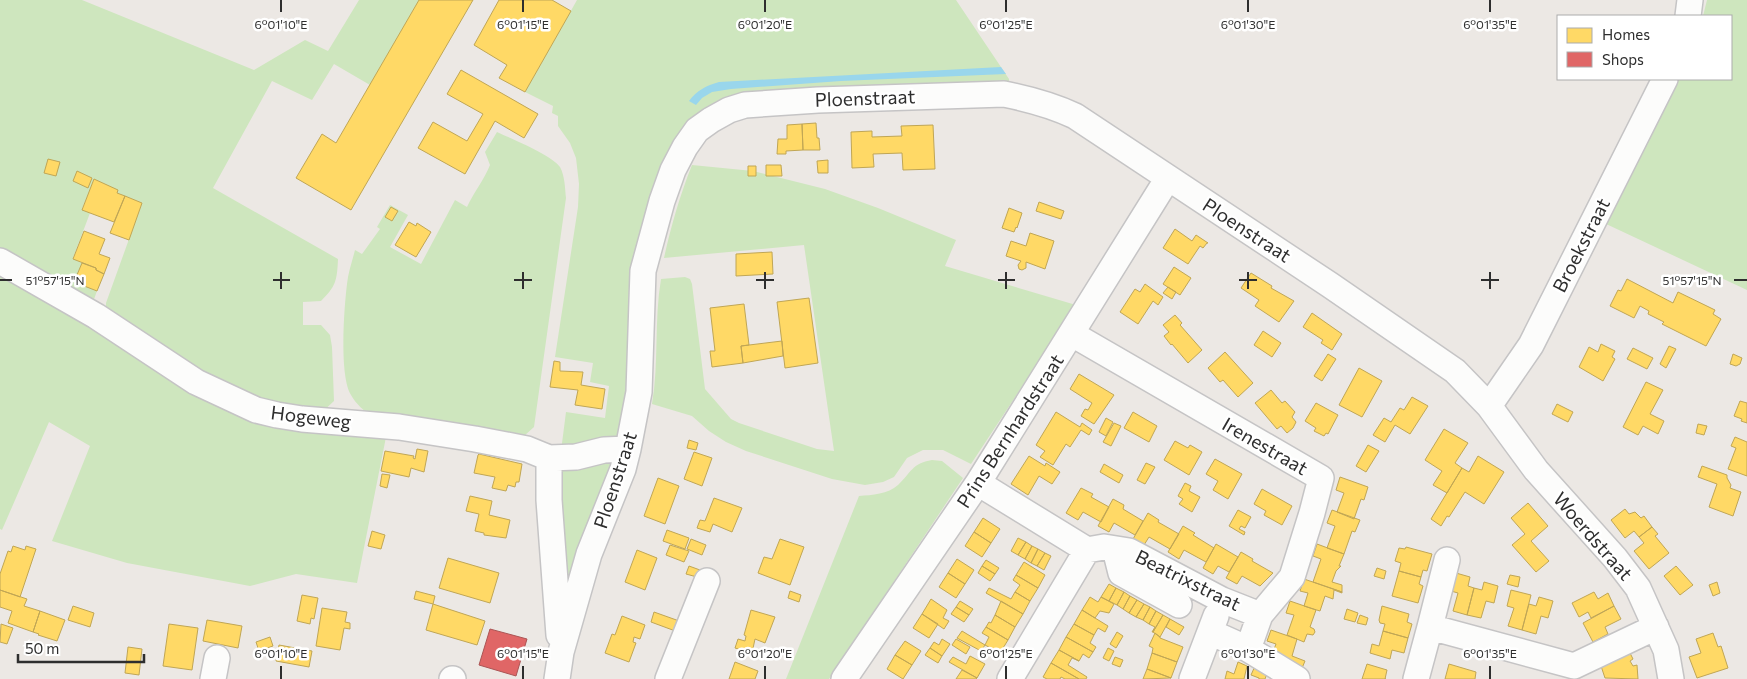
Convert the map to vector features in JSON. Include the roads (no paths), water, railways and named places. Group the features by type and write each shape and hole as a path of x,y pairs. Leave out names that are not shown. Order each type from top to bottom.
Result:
{"street":[{"path":"1688,15 1690,0"},
{"name":"Broekstraat","path":"1489,406 1531,345 1664,80"},
{"name":"Ploenstraat","path":"562,671 589,554 623,469 628,449 639,392 643,271 662,202 673,170 697,130 729,110 745,105 779,102 1004,94 1054,106 1075,116 1122,145 1168,178 1330,285 1454,371 1489,406"},
{"name":"Prins Bernhardstraat","path":"844,679 978,483 1168,178"},
{"name":"Hogeweg","path":"0,261 96,316 196,382 256,410 302,419 399,427 475,439 527,449 549,458 576,457 604,450 628,449"},
{"name":"Irenestraat","path":"1072,334 1320,478 1312,513 1292,577 1260,615 1248,649"},
{"name":"Woerdstraat","path":"1489,406 1536,470 1615,558 1638,588 1666,650 1671,679"},
{"name":"Ploenstraat","path":"549,458 549,500 562,671"},
{"path":"978,483 1086,550 1010,679"},
{"name":"Beatrixstraat","path":"1086,550 1104,547 1129,551 1222,600 1260,615"},
{"name":"Beatrixstraat","path":"1115,549 1121,574 1179,605"},
{"path":"1416,679 1447,560"},
{"path":"668,679 707,581"},
{"path":"1192,679 1222,600"},
{"path":"1430,627 1574,666 1656,627"},
{"path":"1210,632 1248,649 1297,679"}],"water":[{"path":"1001,67 1006,74 841,81 731,89 712,92 702,98 696,105 689,101 702,89 719,82"}]}
